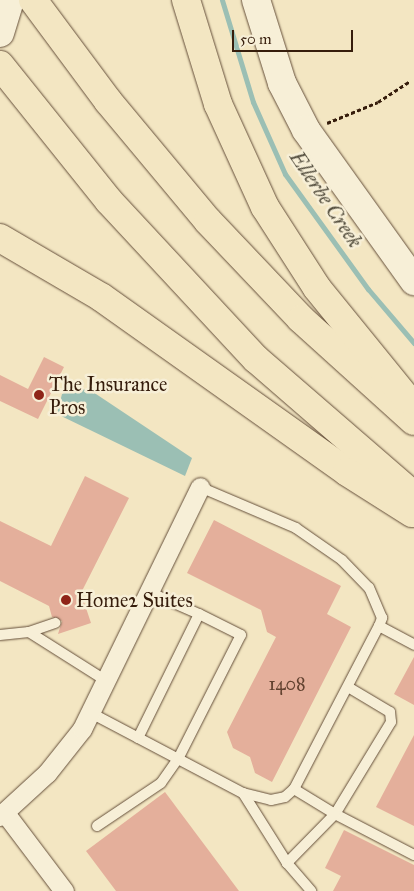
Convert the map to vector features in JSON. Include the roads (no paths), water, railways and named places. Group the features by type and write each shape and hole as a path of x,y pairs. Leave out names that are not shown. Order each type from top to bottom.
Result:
{"highway":[{"path":"33,0 54,29 208,221 301,318 414,421"},
{"path":"186,0 227,128 265,207 317,288 414,408"},
{"path":"0,65 38,117 166,264 256,358 414,496"},
{"path":"1,239 101,297 347,472 414,514"}],"street":[{"path":"0,33 10,0"},
{"path":"256,0 282,83 306,130 414,282"},
{"path":"64,891 2,812 64,753 91,713 151,593 200,487"}],"lane":[{"path":"91,713 243,793 271,800 294,789 379,626 382,618 369,588 342,560 296,528 200,487"},
{"path":"97,826 161,783 178,760 241,635 151,593"},
{"path":"138,738 199,614"},
{"path":"0,635 29,632 55,623"},
{"path":"379,626 414,645"},
{"path":"29,632 108,682"},
{"path":"287,863 335,814 391,722 390,712 348,687"},
{"path":"294,789 335,814 414,855"},
{"path":"243,793 256,820 287,863 311,891"}],"water":[{"path":"75,387 93,392 192,458 185,476 57,414 62,394"}],"waterway":[{"name":"Ellerbe Creek","path":"222,0 253,102 285,174 368,289 414,343"}],"place":[{"name":"The Insurance Pros","path":"39,395"},
{"name":"Home2 Suites","path":"66,600"}]}
